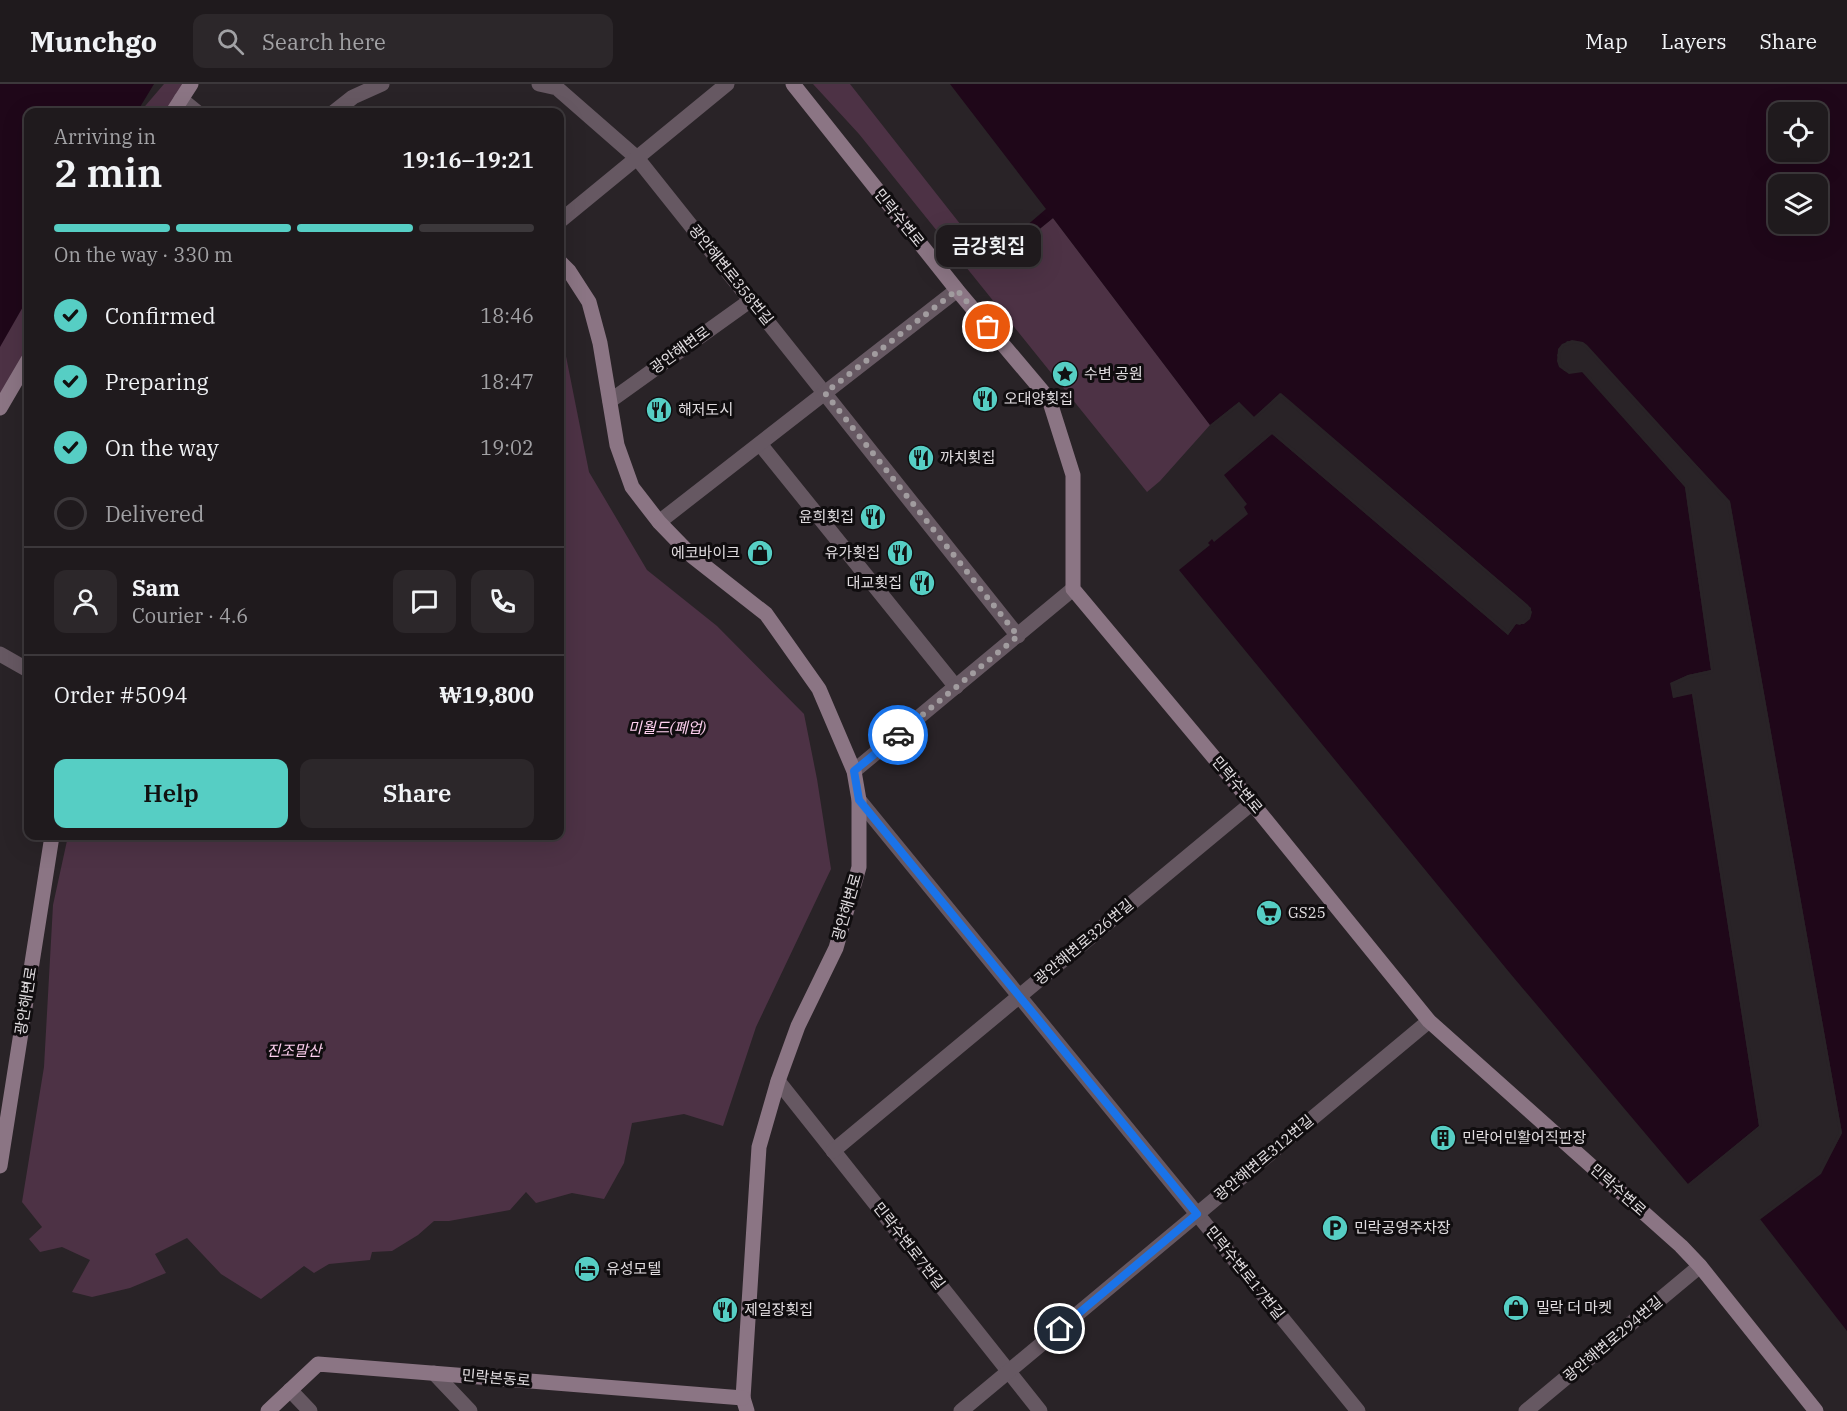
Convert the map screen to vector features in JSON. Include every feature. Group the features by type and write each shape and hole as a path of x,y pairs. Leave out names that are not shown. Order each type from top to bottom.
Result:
{"main road":[{"path":"175,108 191,84"},
{"name":"민락수변로","path":"793,84 957,290 1049,399 1073,475 1073,590 1252,803 1429,1021 1681,1246 1700,1266 1816,1411"},
{"name":"광안해변로","path":"564,266 589,302 600,343 617,445 632,487 659,522 692,556 766,614 819,689 854,771 859,800 859,867 836,948 798,1026 778,1082 759,1147 745,1404"},
{"path":"0,408 24,367"},
{"name":"광안해변로","path":"0,1166 51,840"},
{"name":"민락본동로","path":"268,1411 318,1364 434,1373 745,1404"}],"street":[{"path":"339,108 353,97 382,84"},
{"path":"539,84 558,86"},
{"path":"564,218 727,84"},
{"name":"광안해변로358번길","path":"558,86 637,158 1018,636"},
{"path":"181,99 192,108"},
{"path":"659,522 957,290"},
{"name":"광안해변로","path":"610,401 751,300"},
{"path":"760,444 956,687"},
{"path":"854,771 1073,590"},
{"path":"0,654 24,668"},
{"name":"민락수변로17번길","path":"859,800 1358,1411"},
{"name":"광안해변로326번길","path":"833,1151 1252,803"},
{"name":"광안해변로312번길","path":"961,1411 1429,1021"},
{"name":"민락수변로7번길","path":"778,1082 1040,1411"},
{"name":"광안해변로294번길","path":"1526,1411 1700,1266"},
{"path":"434,1373 470,1411"},
{"path":"290,1390 310,1411"}],"green space":[{"path":"164,84 195,84 176,108 143,108"},
{"path":"813,84 850,84 994,267 1053,218 1210,425 1160,481 1147,492 859,134"},
{"path":"24,291 24,367 0,408 0,331"},
{"name":"진조말산","path":"564,346 589,472 647,570 717,626 804,714 831,869 756,1027 723,1126 684,1114 632,1123 624,1163 604,1199 572,1193 536,1203 526,1192 510,1210 449,1221 434,1221 418,1235 392,1251 372,1252 370,1260 329,1264 314,1273 304,1266 261,1299 221,1274 187,1238 155,1254 166,1273 130,1288 92,1297 72,1292 90,1260 62,1247 40,1252 29,1239 42,1227 22,1202 44,1067 53,905 67,840 564,840"}],"shaded area":[{"path":"0,84 154,84 139,108 24,108 24,305 0,347"},
{"path":"950,84 1847,84 1847,1331 1760,1219 1820,1174 1842,1133 1730,501 1582,342 1567,341 1557,355 1564,371 1582,372 1685,487 1711,670 1688,675 1671,683 1673,698 1692,693 1759,1126 1688,1184 1509,972 1179,570 1210,545 1208,543 1212,539 1214,542 1248,514 1244,507 1247,504 1224,475 1272,434 1508,635 1516,624 1520,625 1531,616 1531,608 1281,393 1254,417 1239,402 1210,425 1053,218 1010,253 1003,246 1046,209"}],"pier":[{"path":"1572,340 1587,345 1730,502 1842,1133 1821,1174 1758,1221 1758,1217 1818,1172 1839,1132 1727,503 1585,347 1577,343 1564,346 1560,355 1562,365 1570,371 1584,370 1688,487 1714,670 1712,673 1689,678 1674,685 1676,694 1692,690 1695,693 1762,1126 1690,1186 1688,1184 1759,1126 1692,694 1673,698 1670,683 1688,675 1711,670 1685,487 1583,372 1569,374 1559,367 1558,349 1562,344"},
{"path":"1280,393 1528,605 1532,612 1530,619 1524,624 1516,624 1508,635 1272,434 1240,461 1238,459 1273,431 1508,631 1514,621 1523,621 1527,618 1529,612 1526,607 1281,397 1255,419 1252,419 1239,406 1212,427 1210,425 1239,402 1254,417"}],"way so far":[{"path":"898,735 1018,636 825,393 957,290 988,327"}],"place":[{"name":"금강횟집","path":"988,327"},
{"name":"수변 공원","path":"1065,374"},
{"name":"오대양횟집","path":"985,399"},
{"name":"해저도시","path":"659,410"},
{"name":"까치횟집","path":"921,458"},
{"name":"윤희횟집","path":"873,517"},
{"name":"에코바이크","path":"760,553"},
{"name":"유가횟집","path":"900,553"},
{"name":"대교횟집","path":"922,583"},
{"name":"GS25","path":"1269,913"},
{"name":"민락어민활어직판장","path":"1443,1138"},
{"name":"민락공영주차장","path":"1335,1228"},
{"name":"유성모텔","path":"587,1269"},
{"name":"밀락 더 마켓","path":"1516,1308"},
{"name":"제일장횟집","path":"725,1310"}],"route":[{"path":"898,735 854,771 859,800 1197,1214 1060,1329"}],"park label":[{"name":"미월드(폐업)","path":"667,728"}]}
